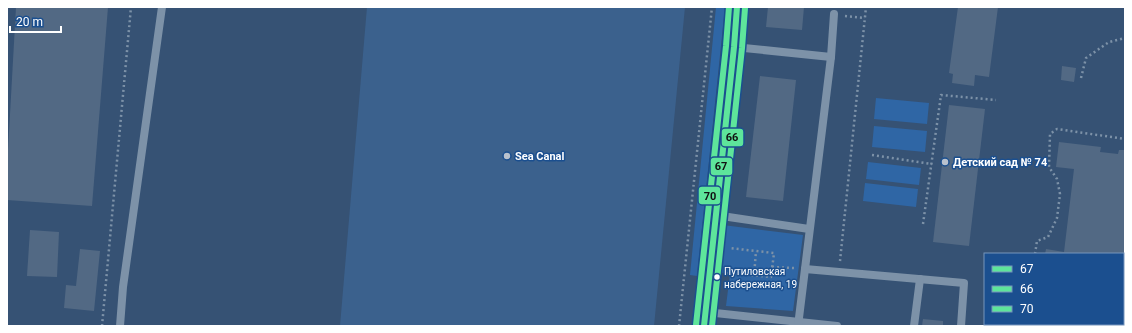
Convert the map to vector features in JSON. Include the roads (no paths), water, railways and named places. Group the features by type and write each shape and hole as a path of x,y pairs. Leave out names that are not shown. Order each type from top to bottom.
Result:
{"street":[{"path":"705,319 738,7"}],"lane":[{"path":"120,326 123,287 162,7"},
{"path":"799,324 831,57 834,14"},
{"path":"734,47 831,57"},
{"path":"715,215 810,229"},
{"path":"805,269 964,284 961,326"},
{"path":"914,326 920,279"},
{"path":"705,319 837,326"}],"place":[{"name":"Sea Canal","path":"507,156"},
{"name":"Детский сад № 74","path":"945,162"},
{"name":"Путиловская набережная, 19","path":"717,277"}]}
